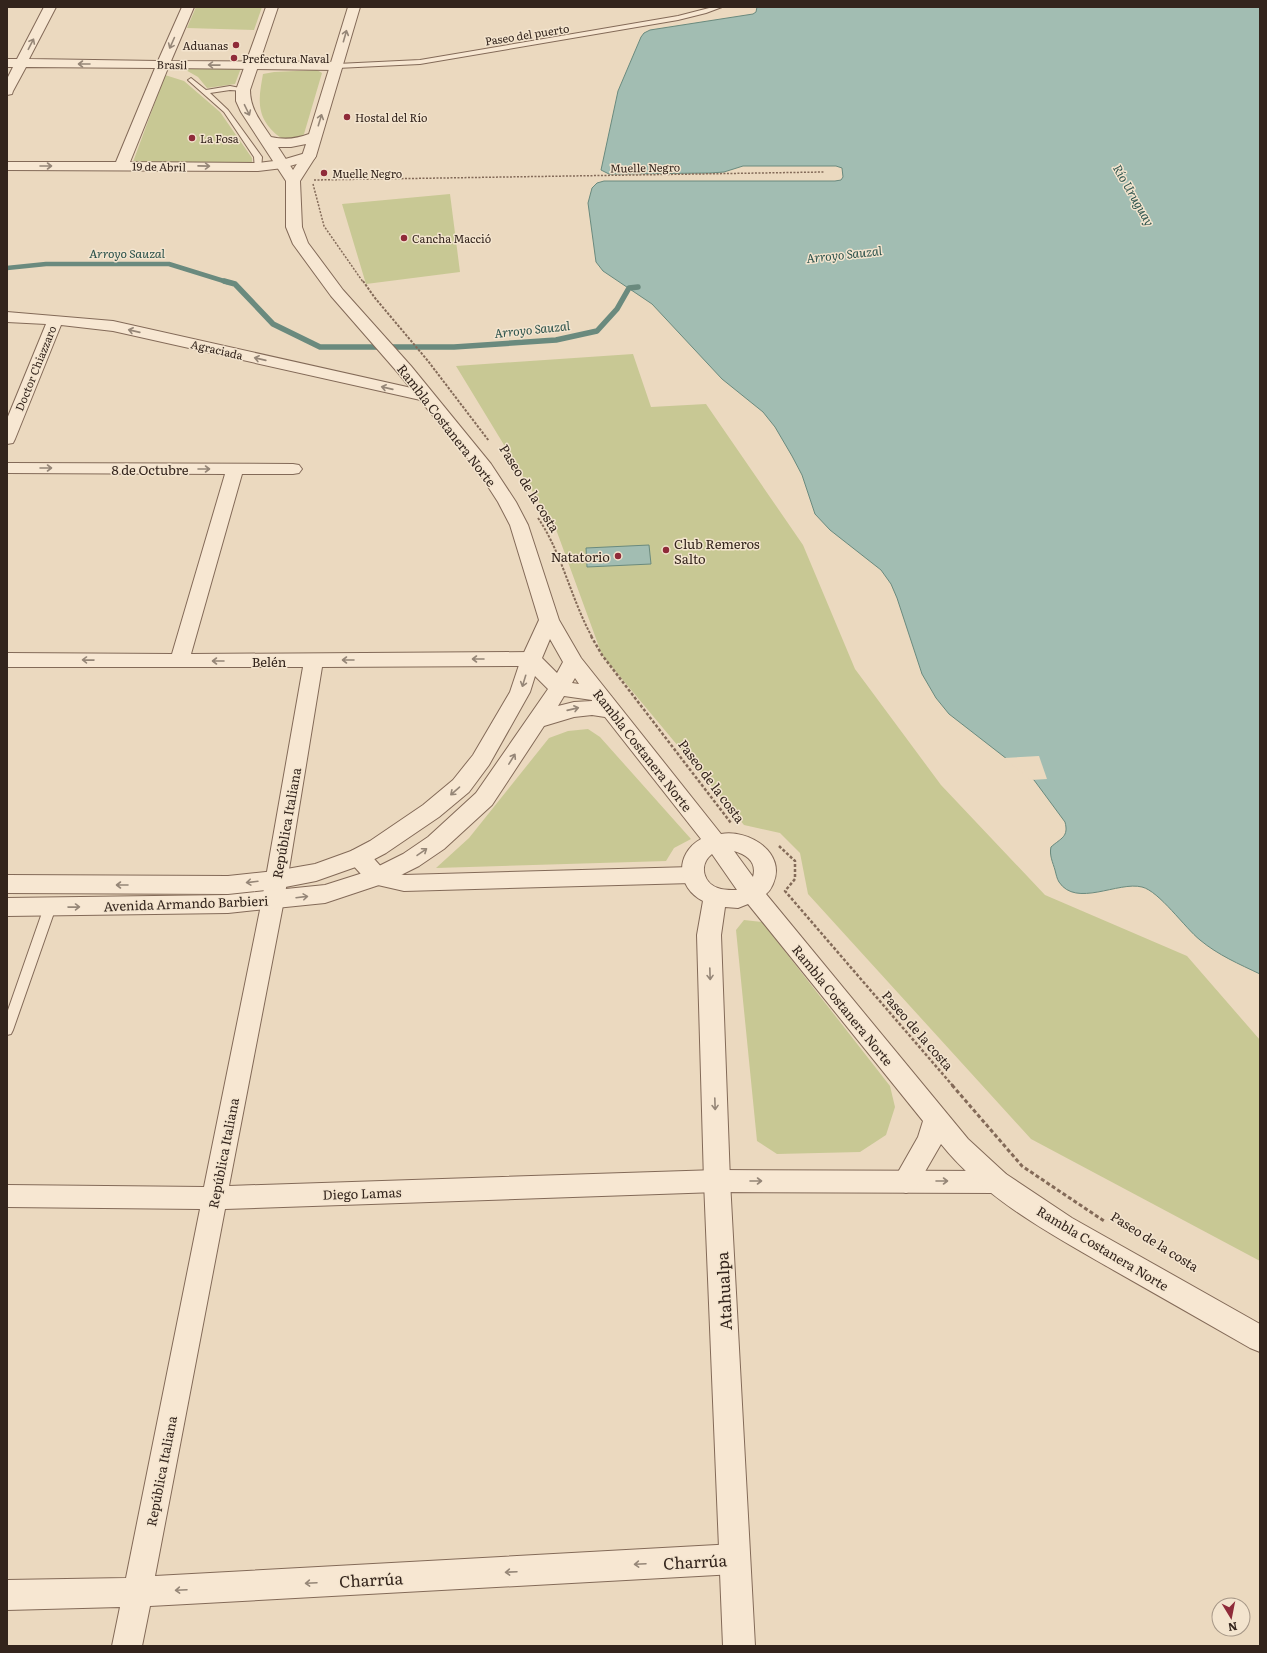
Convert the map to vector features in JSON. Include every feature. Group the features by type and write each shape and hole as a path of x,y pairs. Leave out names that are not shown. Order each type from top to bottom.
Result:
{"street":[{"path":"7,91 50,7"},
{"path":"122,165 188,7"},
{"path":"272,7 243,90 243,101 248,112 293,180 309,156 354,7"},
{"name":"Brasil","path":"7,63 336,66"},
{"path":"266,140 279,144 292,144 302,143 315,136"},
{"name":"19 de Abril","path":"7,166 122,165 258,167 283,164 309,156"},
{"name":"Rambla Costanera Norte","path":"293,180 294,227 301,244 337,293 405,370 484,468 507,502 519,525 549,620 574,662 716,843 752,893 959,1147 997,1182 1063,1227 1260,1339"},
{"name":"Agraciada","path":"7,317 113,326 425,396"},
{"name":"Doctor Chiazzaro","path":"7,439 55,320"},
{"name":"8 de Octubre","path":"7,468 293,469"},
{"path":"180,661 235,469"},
{"name":"Avenida Armando Barbieri","path":"7,908 228,904 274,890 316,872 359,857 378,847 431,811 461,786 481,760 520,692 531,658 549,620"},
{"path":"531,658 558,688 599,694"},
{"name":"Belén","path":"7,660 180,661 531,658"},
{"name":"República Italiana","path":"127,1646 274,890 314,660"},
{"name":"Avenida Armando Barbieri","path":"7,884 228,885 326,894 376,877 411,860 436,843 484,799 574,662"},
{"path":"536,721 555,713 582,708 598,708 613,711"},
{"path":"716,843 707,846 694,859 692,875 699,886 715,897 736,899 752,893"},
{"path":"359,857 376,877 404,883 692,875"},
{"name":"Atahualpa","path":"715,897 709,935 717,1181 739,1646"},
{"path":"906,1181 930,1140 936,1119"},
{"name":"Diego Lamas","path":"7,1196 215,1198 717,1181 997,1182"},
{"name":"Charrúa","path":"7,1595 137,1592 735,1559"}],"lane":[{"name":"Paseo del puerto","path":"336,66 420,62 678,18 719,7"},
{"path":"191,80 226,111 258,157 258,167"},
{"path":"205,92 230,88 243,90"},
{"path":"7,1030 50,907"}],"path":[{"name":"Muelle Negro","path":"312,180 824,172"},
{"name":"Paseo de la costa","path":"312,180 324,226 374,298 428,361 489,442"},
{"name":"Paseo de la costa","path":"535,512 547,531 582,619 602,655 735,828"},
{"name":"Paseo de la costa","path":"776,844 783,848 795,861 795,879 785,892 1022,1166 1107,1223"}],"green space":[{"path":"196,7 262,7 254,30 187,28"},
{"path":"241,68 235,84 207,88 198,77 184,69"},
{"path":"317,70 322,73 304,134 298,139 291,141 278,136 267,124 261,111 260,92 263,74"},
{"path":"165,75 184,81 220,112 252,158 252,164 133,162"},
{"name":"Cancha Macció","path":"450,194 460,272 366,284 342,204"},
{"path":"633,354 651,407 706,404 803,545 855,669 941,785 1045,895 1187,956 1260,1040 1260,1261 1031,1139 808,894 800,853 780,833 744,825 602,655 557,532 456,366"},
{"path":"588,729 600,737 691,839 674,848 666,861 436,868 469,838 549,738 568,731"},
{"path":"744,920 762,922 890,1086 895,1107 886,1135 860,1152 777,1154 757,1141 736,930"}],"water":[{"name":"Río Uruguay","path":"757,7 1260,7 1260,974 1229,959 1200,940 1164,902 1149,890 1142,887 1132,886 1098,892 1076,893 1066,889 1059,882 1050,853 1051,847 1065,834 1065,822 1034,780 949,714 936,698 922,674 891,584 881,570 830,530 815,514 802,475 775,427 763,412 722,379 652,304 603,271 596,262 588,203 592,188 597,183 604,181 835,181 841,180 843,177 842,168 836,166 743,166 724,172 710,173 609,174 601,170 618,91 644,33 650,30 753,14 756,12"},
{"name":"Natatorio","path":"649,545 651,564 587,567 586,548"}],"pier":[{"path":"1039,756 1047,779 1031,780 1004,758"}],"waterway":[{"name":"Arroyo Sauzal","path":"7,268 46,264 169,264 227,282"},
{"name":"Arroyo Sauzal","path":"224,281 235,284 273,324 320,347 454,347 556,340 597,331 617,309 629,288 638,287"}],"place":[{"name":"Aduanas","path":"236,45"},
{"name":"Prefectura Naval","path":"234,58"},
{"name":"Hostal del Río","path":"347,117"},
{"name":"La Fosa","path":"192,138"},
{"name":"Muelle Negro","path":"324,173"},
{"name":"Cancha Macció","path":"404,238"},
{"name":"Club Remeros Salto","path":"666,550"},
{"name":"Natatorio","path":"618,556"}]}
